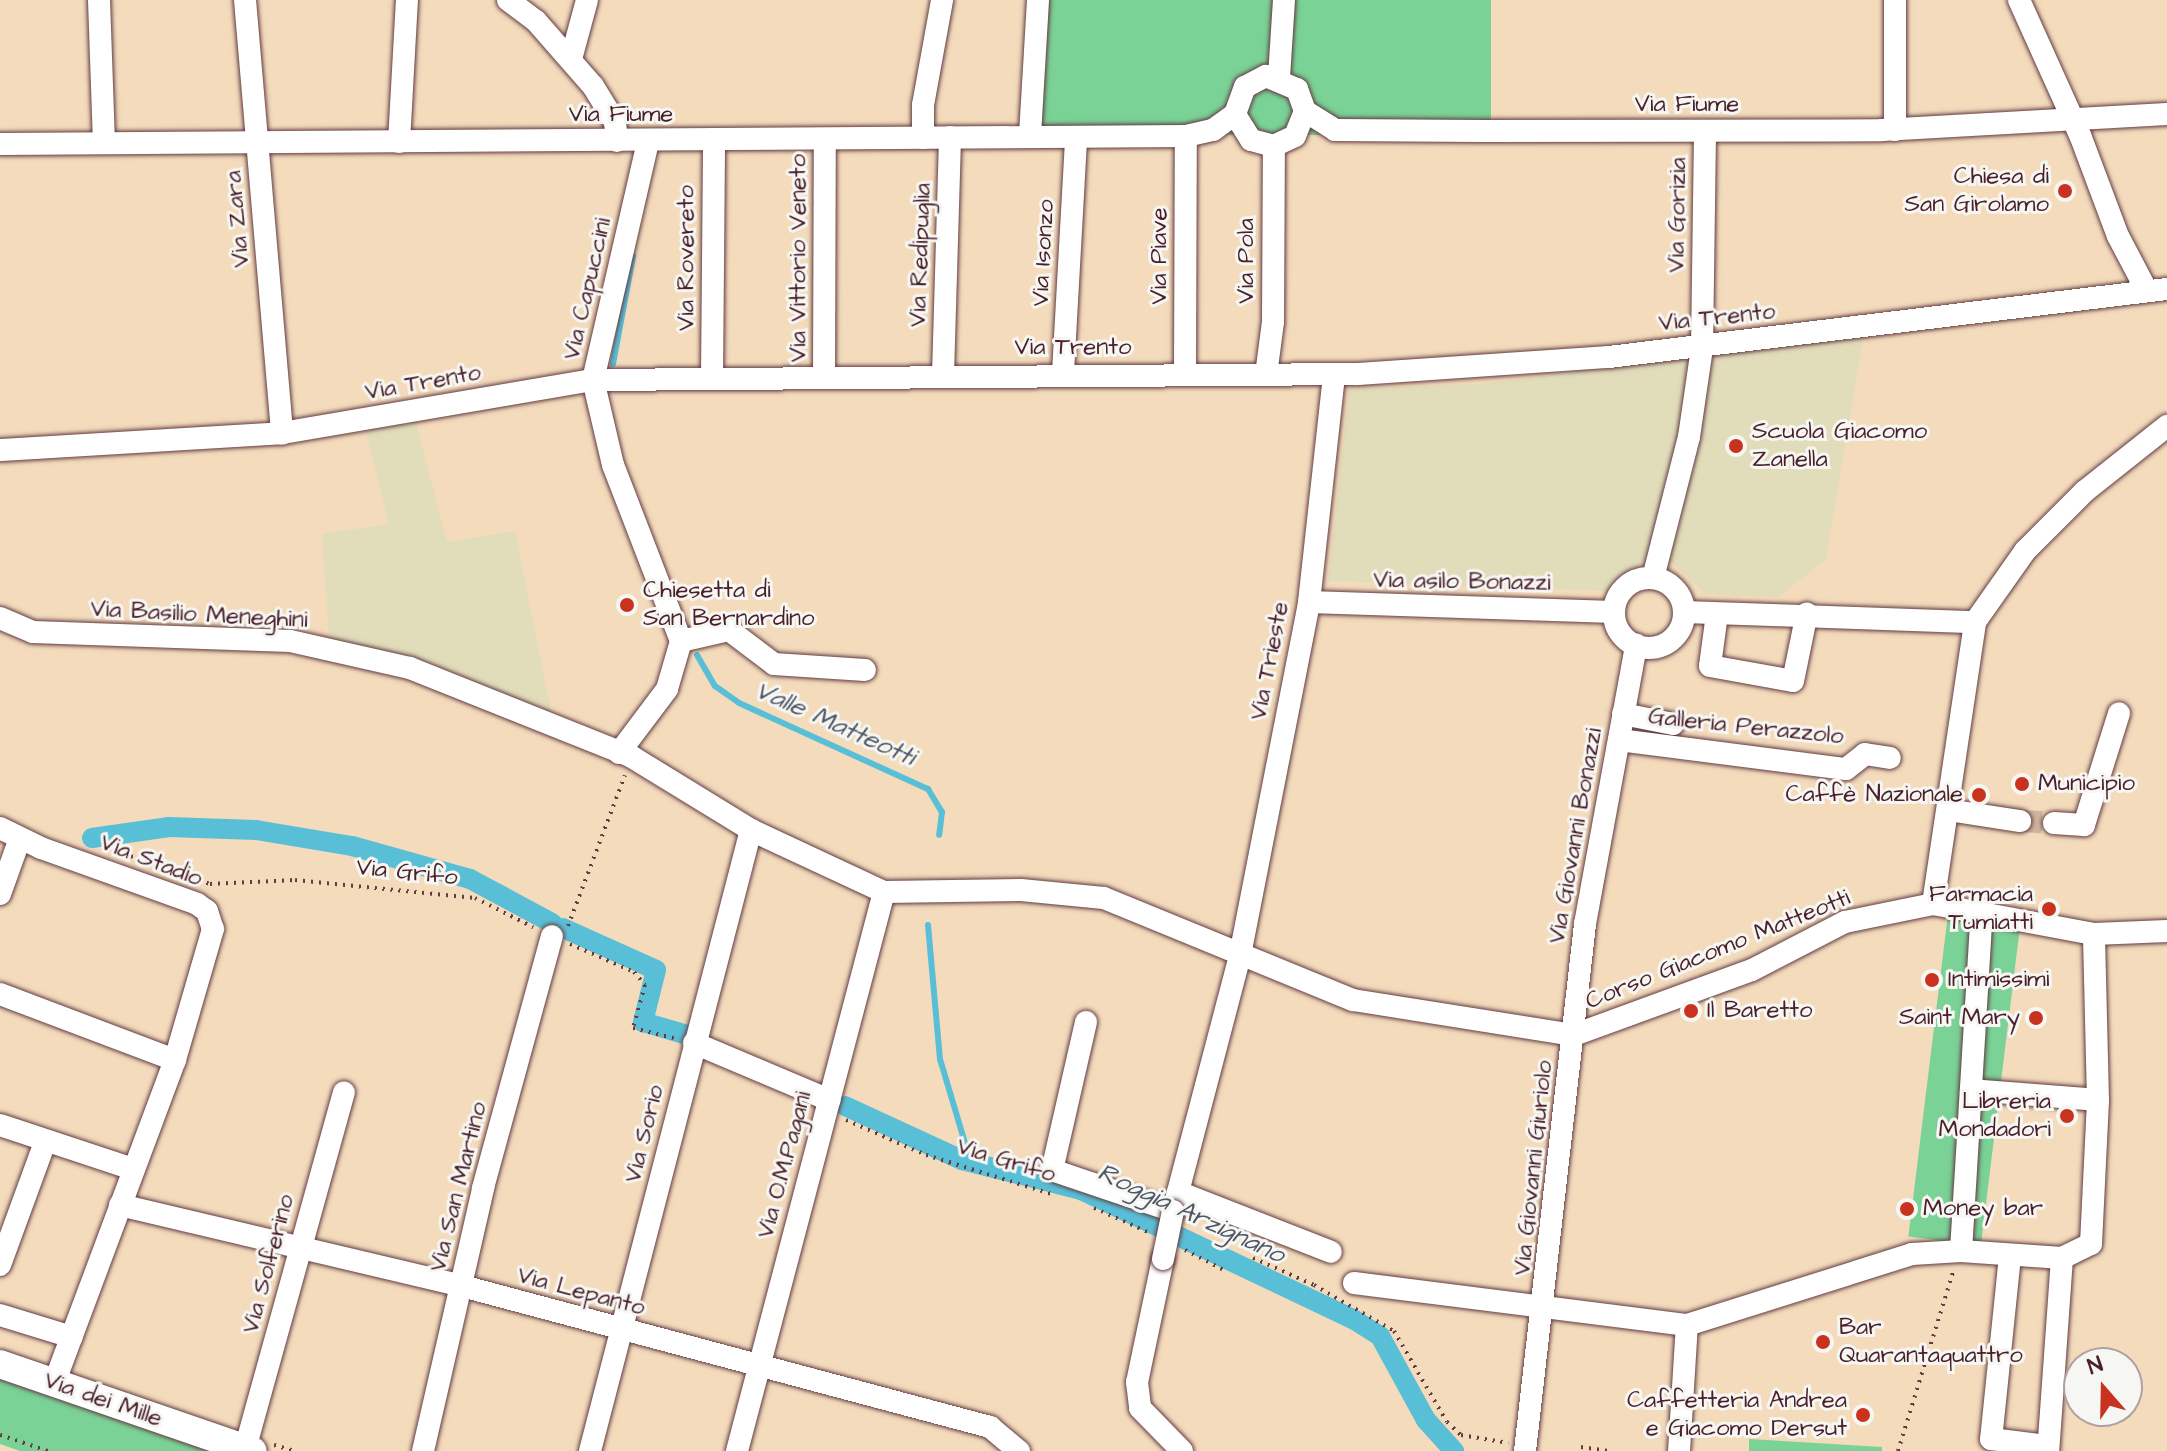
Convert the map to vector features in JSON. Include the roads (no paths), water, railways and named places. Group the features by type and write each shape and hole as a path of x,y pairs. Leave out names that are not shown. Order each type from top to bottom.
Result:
{"main road":[{"name":"Via dei Mille","path":"0,1364 248,1450"}],"street":[{"path":"99,0 104,142"},
{"name":"Via Zara","path":"245,0 282,433"},
{"path":"399,142 407,0"},
{"path":"508,0 571,59 615,122 617,141"},
{"path":"571,59 587,0"},
{"path":"923,138 923,105 942,0"},
{"path":"1030,135 1038,0"},
{"path":"1279,77 1284,0"},
{"path":"1895,0 1895,130"},
{"path":"2019,0 2074,120 2118,236 2157,289"},
{"name":"Via Fiume","path":"0,144 1186,136 1213,130 1235,114 1245,87 1266,76 1279,77 1297,89 1305,111 1335,130 1895,130 2167,114"},
{"path":"1235,114 1251,140 1274,146 1295,136 1305,111"},
{"name":"Via Gorizia","path":"1702,348 1705,131"},
{"name":"Via Piave","path":"1185,375 1186,136"},
{"name":"Via Redipuglia","path":"943,375 950,137"},
{"name":"Via Isonzo","path":"1063,373 1076,137"},
{"name":"Via Rovereto","path":"712,378 714,139"},
{"name":"Via Vittorio Veneto","path":"824,377 825,140"},
{"name":"Via Capuccini","path":"648,142 593,380 613,465 681,641"},
{"name":"Via Pola","path":"1266,375 1273,322 1274,146"},
{"name":"Via Trento","path":"0,450 282,433 593,380 1063,373 1334,375 1702,348 2157,289"},
{"path":"1653,578 1689,437 1702,348"},
{"name":"Via Trieste","path":"1182,1451 1140,1408 1137,1382 1164,1246 1240,955 1309,602 1334,375"},
{"path":"1933,904 1975,622 2025,551 2085,491 2167,426"},
{"path":"1653,578 1664,581 1681,598 1684,612 1682,626 1668,642 1636,645 1615,624 1614,612 1626,586 1653,578"},
{"name":"Via asilo Bonazzi","path":"1309,602 1614,612"},
{"path":"1684,612 1807,613 1975,622"},
{"path":"1717,614 1710,666 1793,681 1807,613"},
{"name":"Via Basilio Meneghini","path":"0,618 33,632 290,641 410,668 625,755"},
{"path":"625,755 667,689 681,641 729,630 774,664 865,670"},
{"name":"Via Giovanni Bonazzi","path":"1574,1035 1585,924 1636,645"},
{"path":"2054,823 2084,825 2119,713"},
{"name":"Galleria Perazzolo","path":"1623,714 1673,724"},
{"name":"Galleria Perazzolo","path":"1619,740 1846,769 1865,754 1890,758"},
{"name":"Corso Giacomo Matteotti","path":"625,755 751,830 884,892 1021,890 1104,898 1353,1000 1574,1035 1752,970 1845,922 1933,904 1982,910 2094,934 2167,931"},
{"path":"1948,810 2020,821"},
{"name":"Via Sorio","path":"590,1451 751,830"},
{"name":"Via Stadio","path":"0,894 10,833 207,911 213,944 175,1060 54,1384"},
{"name":"Via O.M.Pagani","path":"737,1451 884,892"},
{"path":"1961,1251 1982,910"},
{"path":"1679,1451 1687,1325 1912,1254 1961,1251 2062,1258 2091,1244 2098,1100 2094,934"},
{"name":"Via San Martino","path":"423,1451 552,936"},
{"path":"0,994 175,1060"},
{"path":"1086,1022 1052,1170 1176,1201 1331,1252"},
{"name":"Via Giovanni Giuriolo","path":"1544,1306 1574,1035"},
{"path":"694,1043 829,1100"},
{"path":"1971,1090 2098,1100"},
{"name":"Via Solferino","path":"248,1450 344,1093"},
{"path":"0,1125 133,1169"},
{"path":"0,1265 45,1142"},
{"name":"Via Lepanto","path":"120,1205 462,1286 621,1331 990,1427 1019,1451"},
{"path":"2010,1256 1991,1439 2047,1448 2062,1258"},
{"name":"Via Giovanni Giuriolo","path":"1354,1283 1687,1325"},
{"path":"1526,1447 1544,1306"},
{"path":"0,1315 72,1337"}],"waterway":[{"name":"Valle Matteotti","path":"613,364 633,256"},
{"name":"Valle Matteotti","path":"697,655 715,686 739,703 928,789 942,812 939,835"},
{"name":"Roggia Arzignano","path":"92,838 169,827 256,830 352,846 470,879 552,923"},
{"name":"Valle Matteotti","path":"928,925 940,1059 969,1156"},
{"name":"Roggia Arzignano","path":"563,928 656,970 643,1022 684,1034"},
{"name":"Roggia Arzignano","path":"845,1106 962,1160 1081,1190 1353,1319 1380,1336 1426,1420 1454,1451"}],"tunnel":[{"path":"2020,821 2054,823"}],"place":[{"name":"Chiesa di San Girolamo","path":"2065,191"},
{"name":"Scuola Giacomo Zanella","path":"1736,446"},
{"name":"Chiesetta di San Bernardino","path":"627,605"},
{"name":"Municipio","path":"2022,784"},
{"name":"Caffè Nazionale","path":"1979,795"},
{"name":"Farmacia Tumiatti","path":"2049,909"},
{"name":"Intimissimi","path":"1932,980"},
{"name":"Il Baretto","path":"1691,1011"},
{"name":"Saint Mary","path":"2036,1018"},
{"name":"Libreria Mondadori","path":"2067,1116"},
{"name":"Money bar","path":"1907,1209"},
{"name":"Bar Quarantaquattro","path":"1823,1342"},
{"name":"Caffetteria Andrea e Giacomo Dersut","path":"1863,1415"}]}
